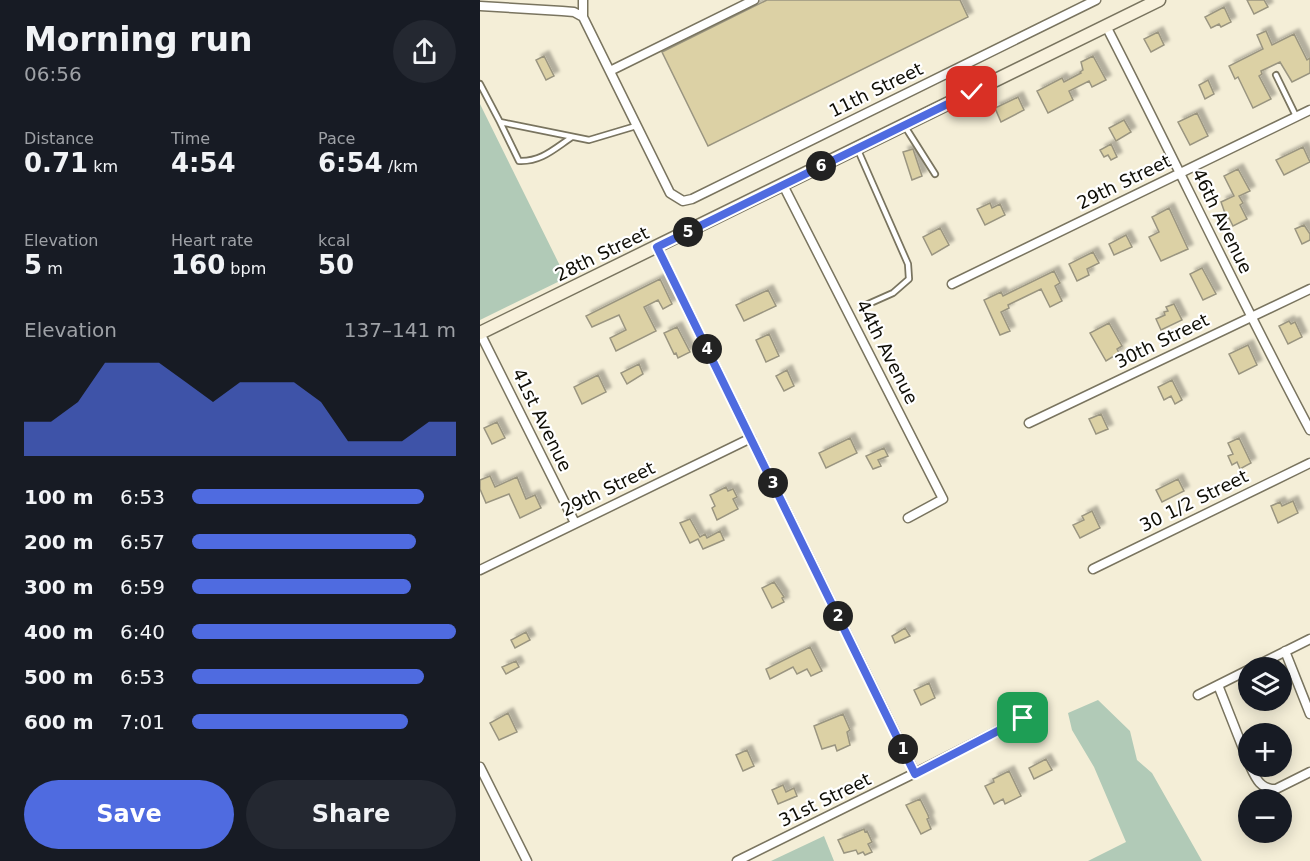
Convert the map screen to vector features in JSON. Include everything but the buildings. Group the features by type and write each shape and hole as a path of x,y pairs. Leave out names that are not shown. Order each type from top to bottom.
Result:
{"main road":[{"name":"28th Street","path":"480,333 1160,0"}],"street":[{"path":"583,0 583,17 636,126"},
{"path":"610,71 754,0"},
{"name":"11th Street","path":"636,126 670,193 683,201 692,199 1096,0"},
{"path":"480,6 574,12 583,17"},
{"name":"46th Avenue","path":"1106,26 1181,173 1250,317 1310,430"},
{"name":"29th Street","path":"952,284 1310,110"},
{"name":"44th Avenue","path":"783,185 943,499 908,518"},
{"path":"657,247 915,774"},
{"name":"30th Street","path":"1029,423 1310,289"},
{"name":"41st Avenue","path":"480,333 575,523"},
{"name":"29th Street","path":"480,570 751,438"},
{"name":"30 1/2 Street","path":"1093,569 1310,463"},
{"path":"1273,657 1310,639"},
{"path":"1285,651 1310,714"},
{"path":"1198,695 1238,675"},
{"path":"1218,685 1238,736"},
{"name":"31st Street","path":"737,861 1023,718"},
{"path":"480,766 527,861"},
{"path":"1255,777 1258,783 1276,789 1310,772"}],"lane":[{"path":"1276,75 1296,116"},
{"path":"480,84 519,161 530,162 543,158 572,137"},
{"path":"500,122 589,140 636,126"},
{"path":"904,125 935,174"},
{"path":"857,148 908,264 909,279 893,293 866,305"}],"green space":[{"path":"480,104 566,278 480,320"},
{"path":"1098,700 1130,731 1137,760 1152,773 1202,861 1088,861 1126,842 1094,767 1072,730 1068,713"},
{"path":"824,836 834,861 771,861"}],"route":[{"path":"972,92 657,247 915,774 1023,718"}]}
